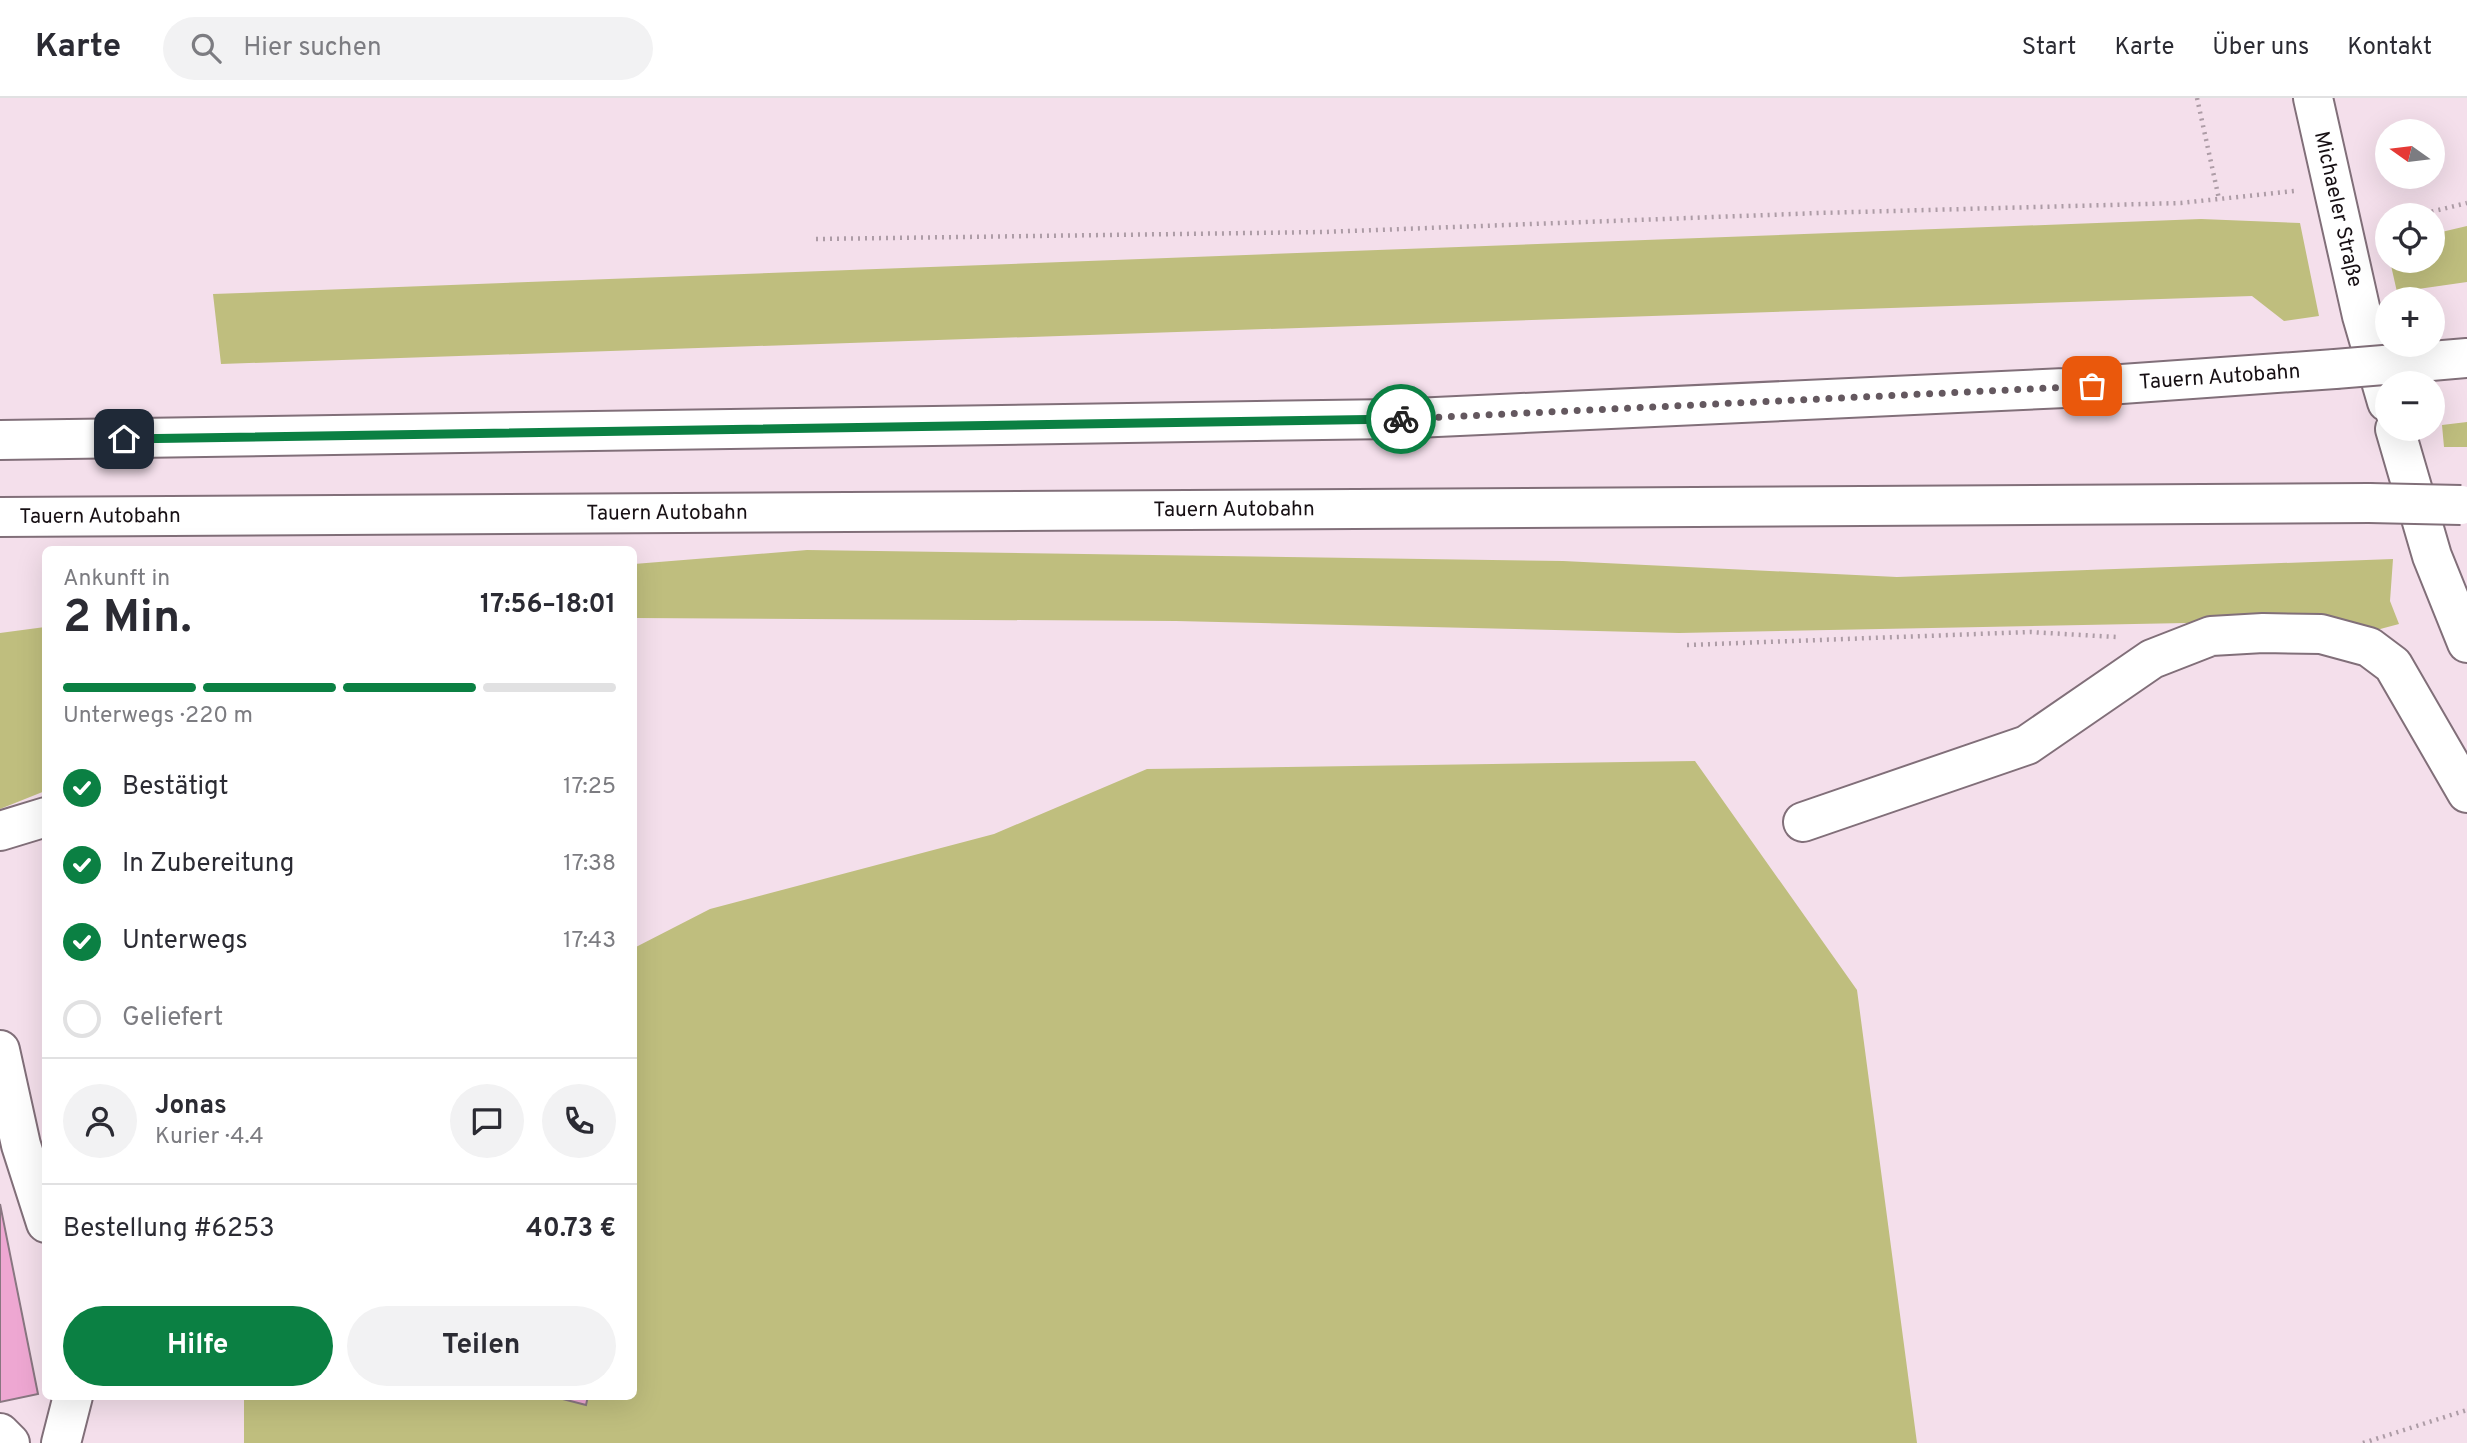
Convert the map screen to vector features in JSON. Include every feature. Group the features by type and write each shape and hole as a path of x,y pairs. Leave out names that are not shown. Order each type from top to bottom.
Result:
{"main road":[{"name":"Michaeler Straße","path":"2313,98 2362,316 2378,371"},
{"name":"Tauern Autobahn","path":"0,440 1393,419 2066,388 2467,358"},
{"path":"2398,441 2432,556 2467,643"},
{"name":"Tauern Autobahn","path":"0,517 2369,503 2464,505"},
{"path":"1803,822 2027,744 2152,659 2211,636 2263,633 2321,634 2369,647 2393,665 2467,793"},
{"path":"0,831 42,818"},
{"path":"0,1050 21,1145 42,1211"},
{"path":"61,1443 72,1400"},
{"path":"0,1433 10,1443"}],"path":[{"path":"2197,98 2219,199"},
{"path":"817,239 1324,232 1819,213 2181,203 2333,190"},
{"path":"2445,208 2467,203"},
{"path":"1688,645 2029,632 2120,637"},
{"path":"2363,1443 2467,1410"}],"shaded area":[{"path":"2201,219 2300,223 2319,316 2284,321 2252,296 221,364 213,294"},
{"path":"2467,226 2467,282 2432,287 2396,287 2393,273 2445,273 2445,231"},
{"path":"2467,422 2467,447 2444,447 2445,425"},
{"path":"807,550 1563,561 1897,577 2393,559 2390,601 2399,624 2369,632 2344,620 1679,633 1176,621 637,618 637,564"},
{"path":"42,627 42,792 0,809 0,633"},
{"path":"1695,761 1857,990 1917,1443 244,1443 244,1400 637,1400 637,946 710,909 994,834 1147,769"}],"building":[{"path":"0,1204 38,1394 0,1402"},
{"path":"567,1400 587,1400 586,1405"}],"way so far":[{"path":"1401,419 2092,386"}],"route":[{"path":"124,439 1401,419"}]}
